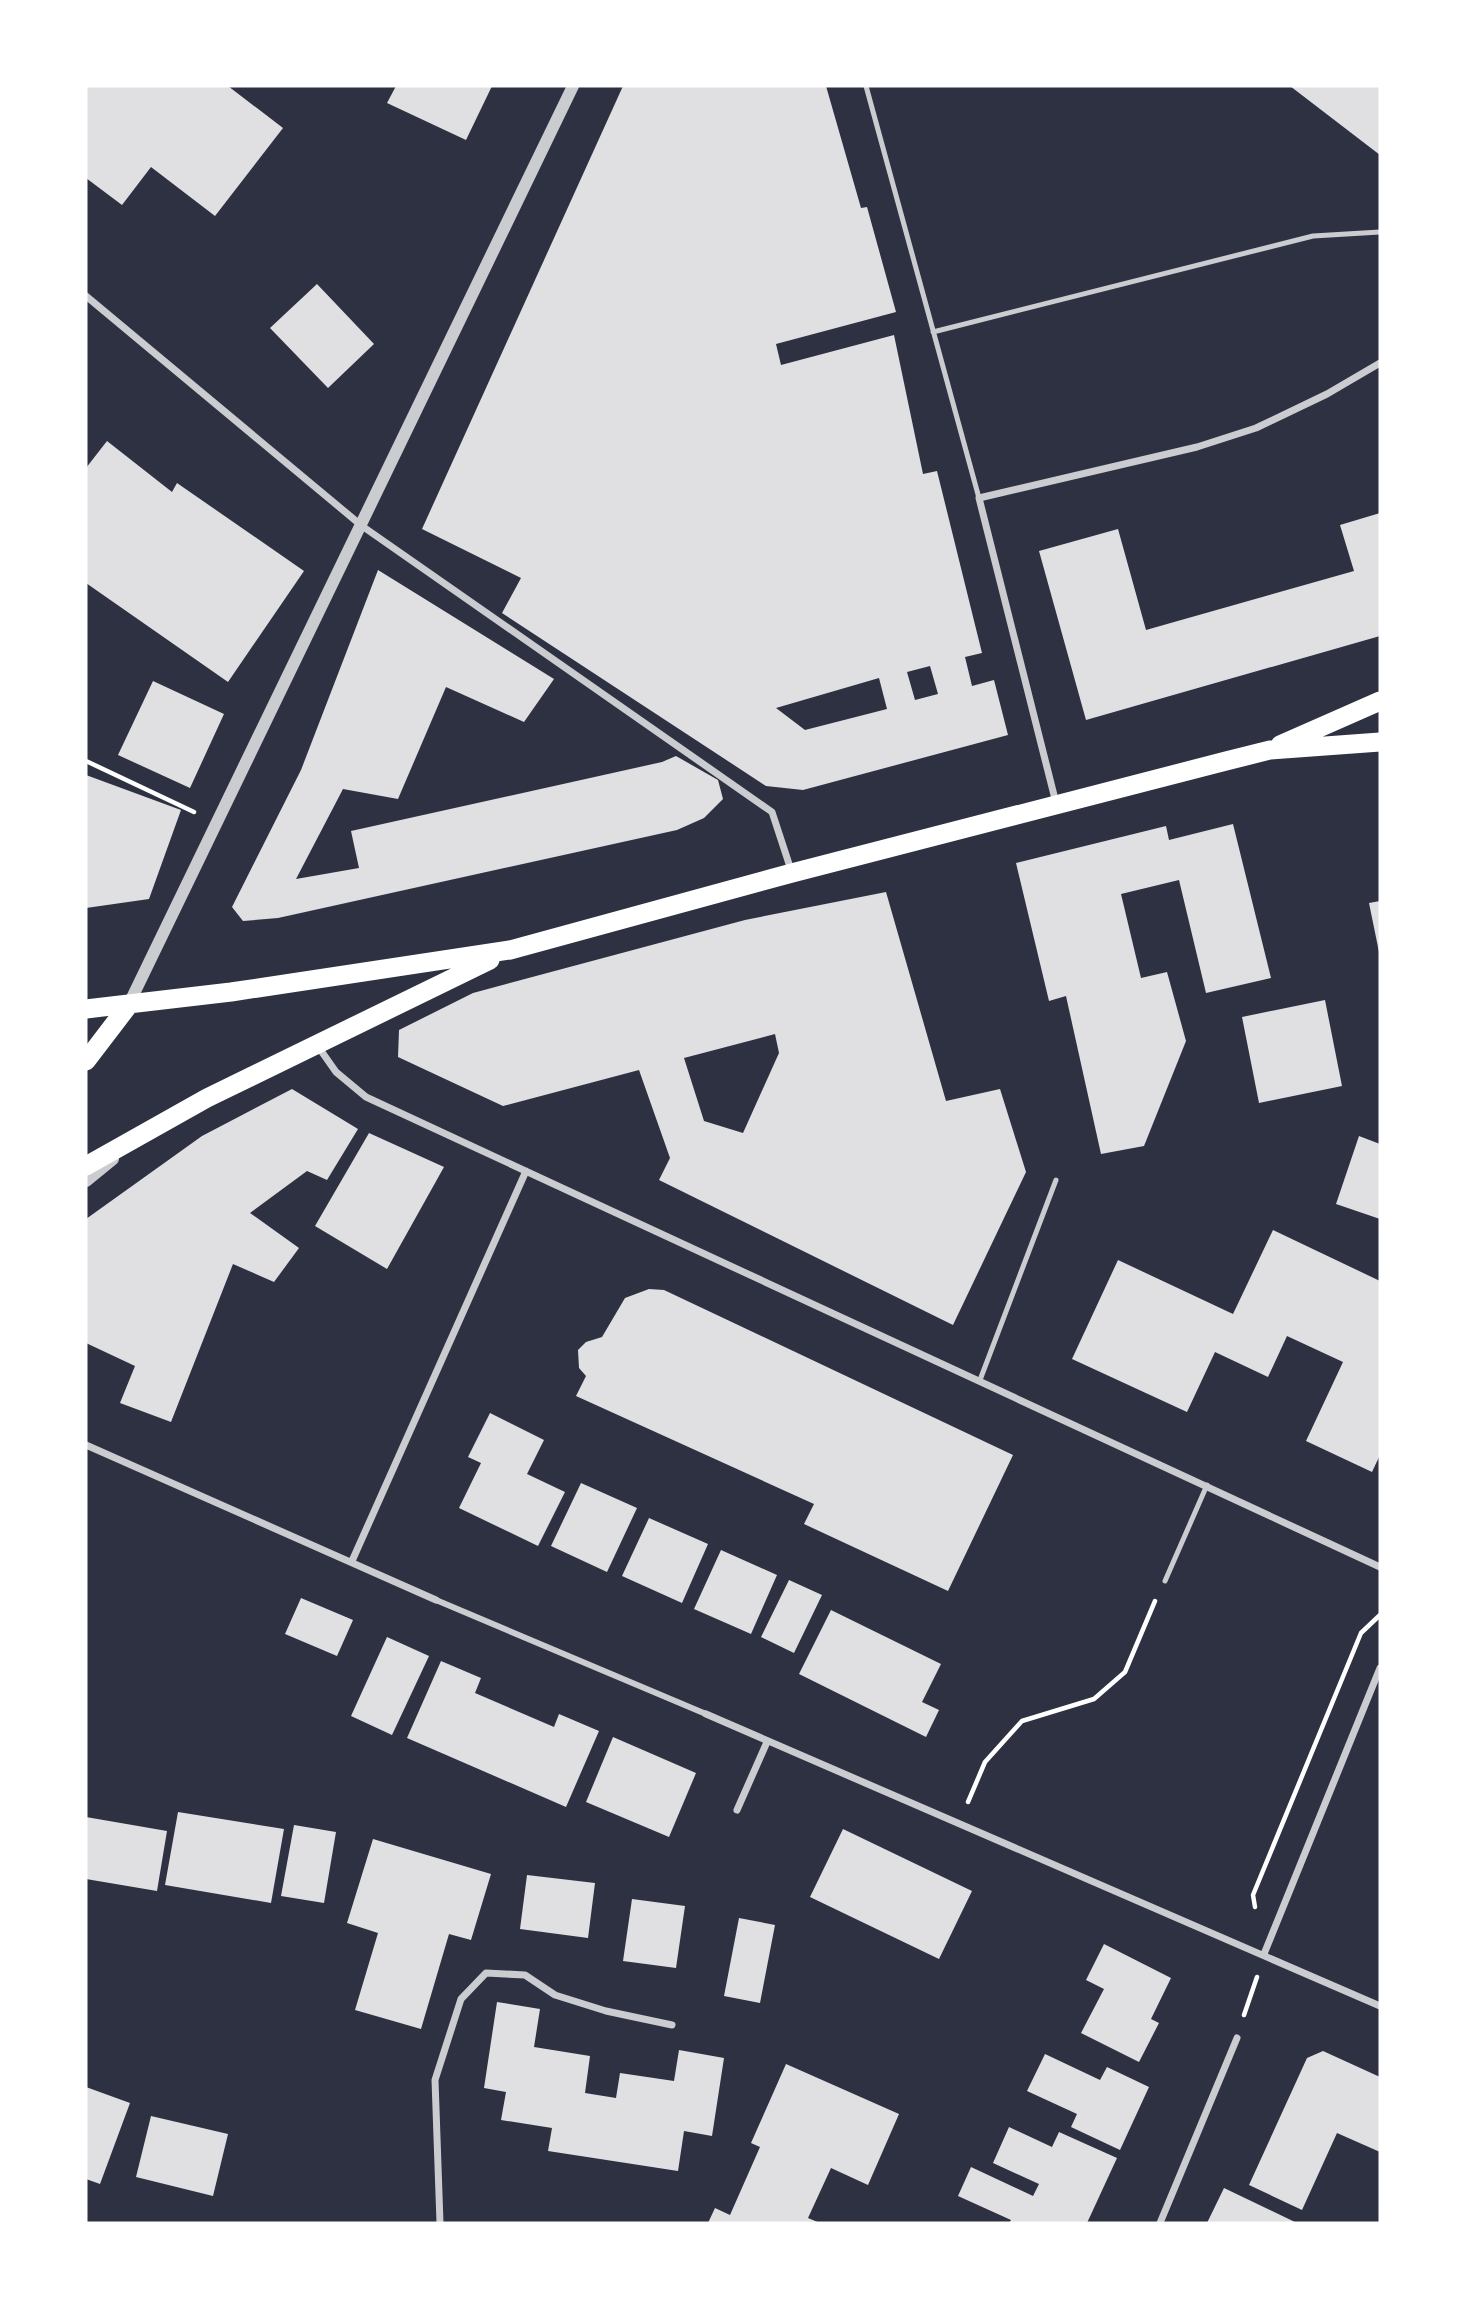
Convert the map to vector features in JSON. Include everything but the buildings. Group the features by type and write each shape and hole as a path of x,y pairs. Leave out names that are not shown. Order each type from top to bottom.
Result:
{"highway":[{"path":"86,1009 128,1006 510,950 792,873 1270,750 1380,701"},
{"path":"1270,750 1380,742"},
{"path":"86,1166 151,1128 510,950"},
{"path":"86,1060 128,1006"}],"street":[{"path":"128,1006 573,86"},
{"path":"86,296 362,526 772,812 792,873"},
{"path":"1056,804 979,498 1197,447 1256,428 1380,363"},
{"path":"316,1045 335,1072 366,1097 1380,1567"},
{"path":"86,1181 151,1128"},
{"path":"352,1561 526,1171"},
{"path":"86,1445 436,1600 1380,2006"},
{"path":"1264,1954 1380,1668"},
{"path":"737,1811 767,1742"},
{"path":"440,2223 435,2080 461,1999 486,1973 525,1975 555,1996 606,2011 672,2025"},
{"path":"1160,2223 1237,2038"}],"lane":[{"path":"866,86 979,498"},
{"path":"933,332 1314,236 1380,232"},
{"path":"980,1380 1056,1180"},
{"path":"1165,1581 1207,1485"}],"path":[{"path":"86,761 217,822"},
{"path":"959,1824 985,1762 1022,1721 1094,1699 1125,1672 1165,1581"},
{"path":"1237,2038 1264,1954 1253,1895 1361,1633 1380,1615"}]}
